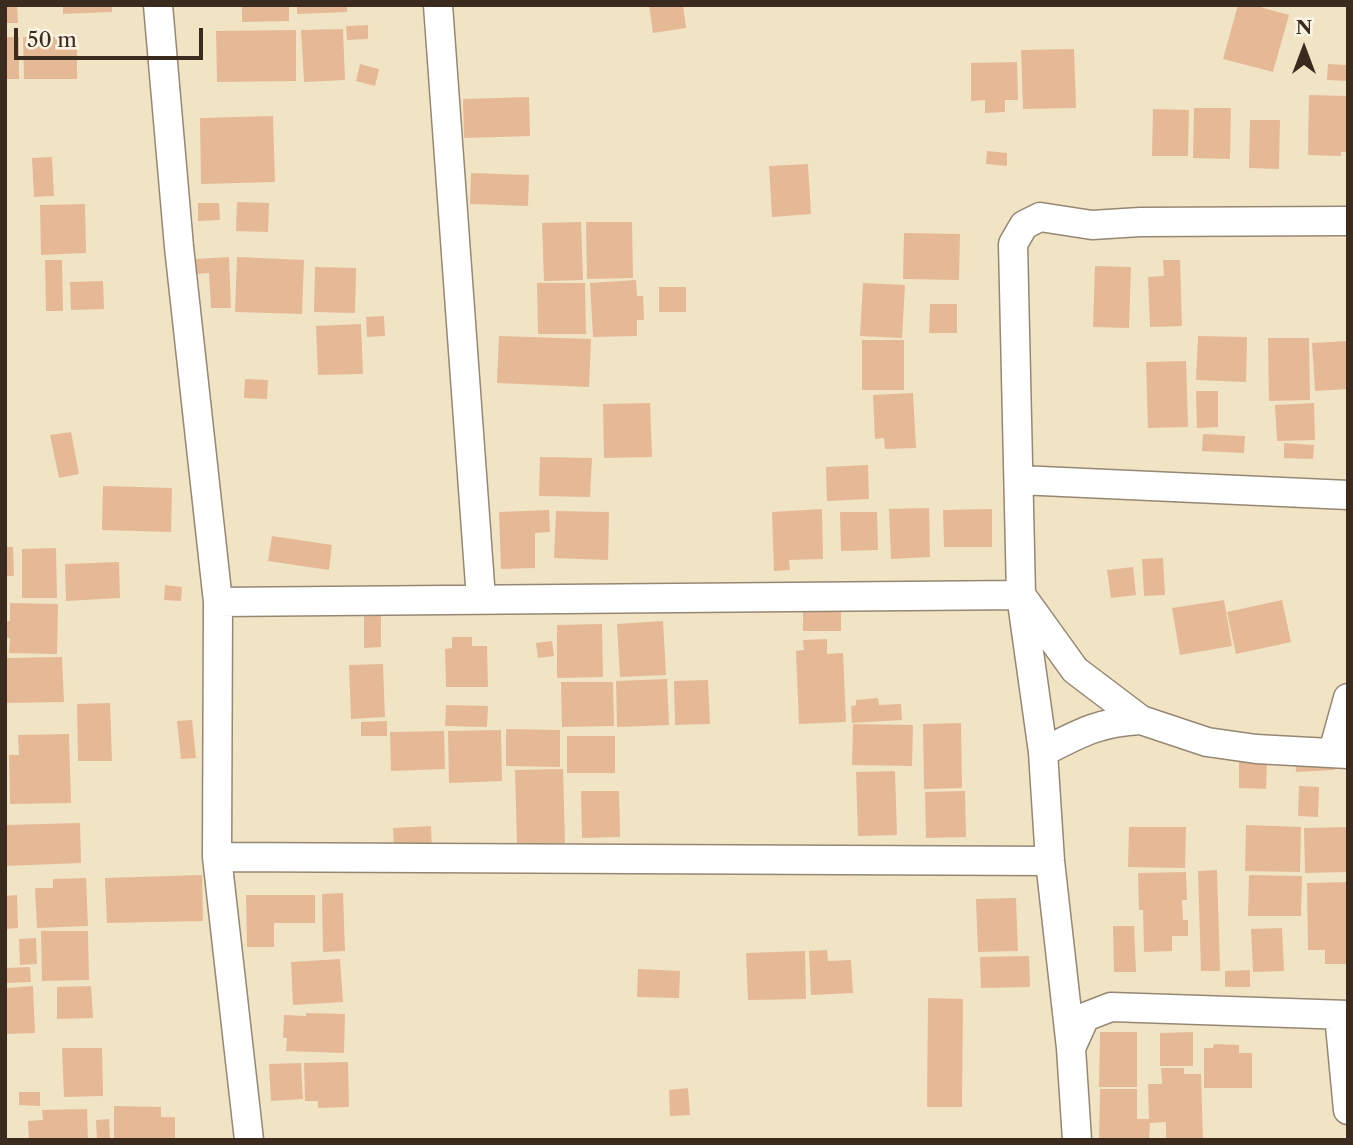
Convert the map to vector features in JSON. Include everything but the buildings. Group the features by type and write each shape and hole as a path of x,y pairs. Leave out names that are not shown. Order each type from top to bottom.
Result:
{"street":[{"path":"158,5 179,247 218,602 217,858 249,1140"},
{"path":"438,5 481,599"},
{"path":"1077,1140 1071,1048 1050,861 1043,752 1021,595 1013,244 1024,225 1040,217 1092,225 1140,222 1348,221"},
{"path":"1019,480 1348,495"},
{"path":"218,602 1021,595"},
{"path":"1021,595 1075,670 1141,720 1207,742 1256,749 1340,753 1348,698"},
{"path":"1043,752 1087,729 1114,722 1141,720"},
{"path":"217,858 1050,861"},
{"path":"1071,1048 1085,1017 1111,1007 1343,1015 1348,1111"}]}
